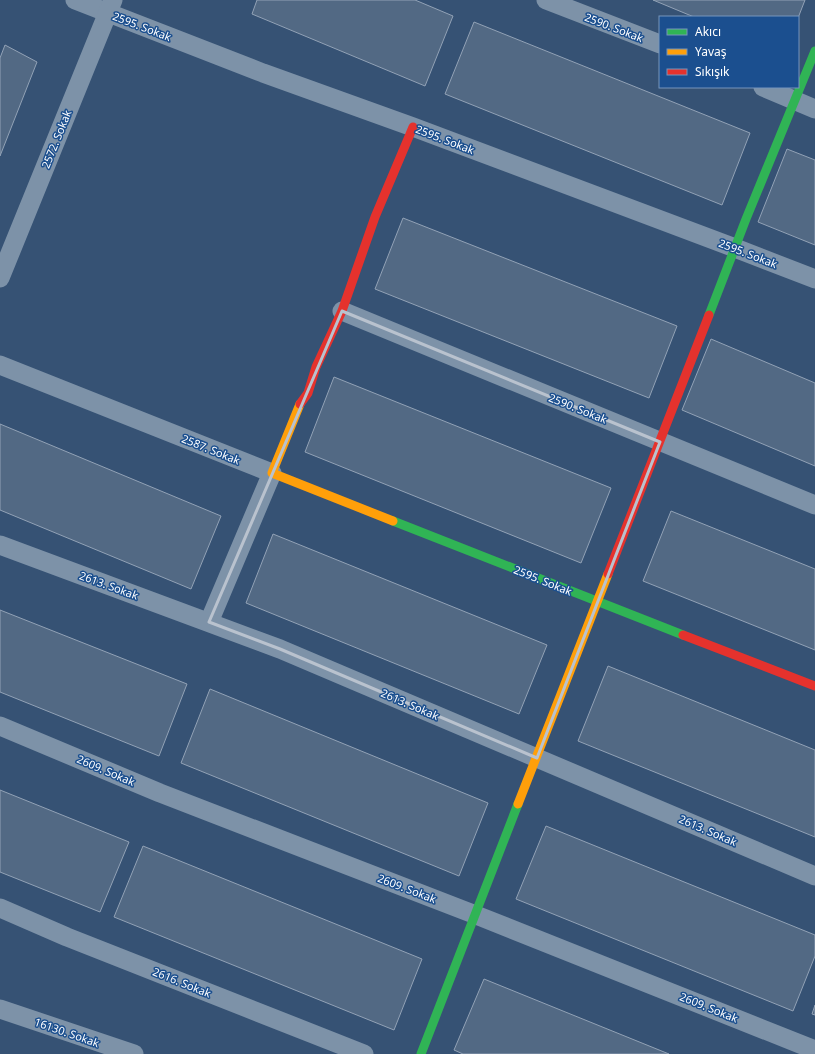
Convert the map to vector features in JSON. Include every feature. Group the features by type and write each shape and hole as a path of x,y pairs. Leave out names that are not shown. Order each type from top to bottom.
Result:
{"street":[{"name":"2595. Sokak","path":"75,0 110,6 263,73 413,127 815,279"},
{"name":"2590. Sokak","path":"546,0 659,44"},
{"name":"2572. Sokak","path":"0,278 110,6"},
{"path":"421,1054 735,248 815,51"},
{"path":"765,88 815,109"},
{"path":"209,622 301,402 308,393 316,367 342,311 375,217 413,127"},
{"name":"2590. Sokak","path":"342,311 815,505"},
{"name":"2587. Sokak","path":"0,365 272,473"},
{"name":"2595. Sokak","path":"272,473 597,602 815,686"},
{"name":"2613. Sokak","path":"0,545 280,648 815,876"},
{"name":"2609. Sokak","path":"0,726 160,793 476,915 815,1050"},
{"name":"2616. Sokak","path":"0,908 364,1054"},
{"name":"16130. Sokak","path":"0,1009 134,1054"}],"highlighted area":[{"path":"342,311 660,442 537,758 280,649 209,622"}],"building":[{"path":"257,0 415,0 453,16 425,86 252,14"},
{"path":"653,0 805,0 799,16 692,16"},
{"path":"474,22 750,133 722,205 445,94"},
{"path":"5,45 37,62 0,156 0,58"},
{"path":"787,149 815,160 815,245 758,222"},
{"path":"403,218 677,326 649,398 375,289"},
{"path":"711,339 815,383 815,466 682,410"},
{"path":"334,377 611,488 581,563 305,452"},
{"path":"0,424 221,516 191,589 0,510"},
{"path":"671,511 815,569 815,650 643,581"},
{"path":"273,534 547,645 519,714 246,603"},
{"path":"0,610 187,684 159,756 0,692"},
{"path":"608,666 815,750 815,837 578,741"},
{"path":"210,689 488,803 459,876 181,763"},
{"path":"0,790 129,842 100,912 0,872"},
{"path":"546,826 815,935 815,956 793,1011 516,899"},
{"path":"143,846 422,959 394,1030 114,917"},
{"path":"484,979 669,1054 463,1054 454,1050"},
{"path":"815,1005 815,1015 812,1014"}],"traffic: fast":[{"path":"709,315 746,219 815,51"},
{"path":"393,521 683,635"},
{"path":"421,1054 518,804"}],"traffic: slow":[{"path":"300,404 272,473 393,521"},
{"path":"518,804 608,574"}],"traffic: jam":[{"path":"300,404 308,393 316,367 342,311 375,217 413,127"},
{"path":"608,574 709,315"},
{"path":"683,635 815,686"}]}
